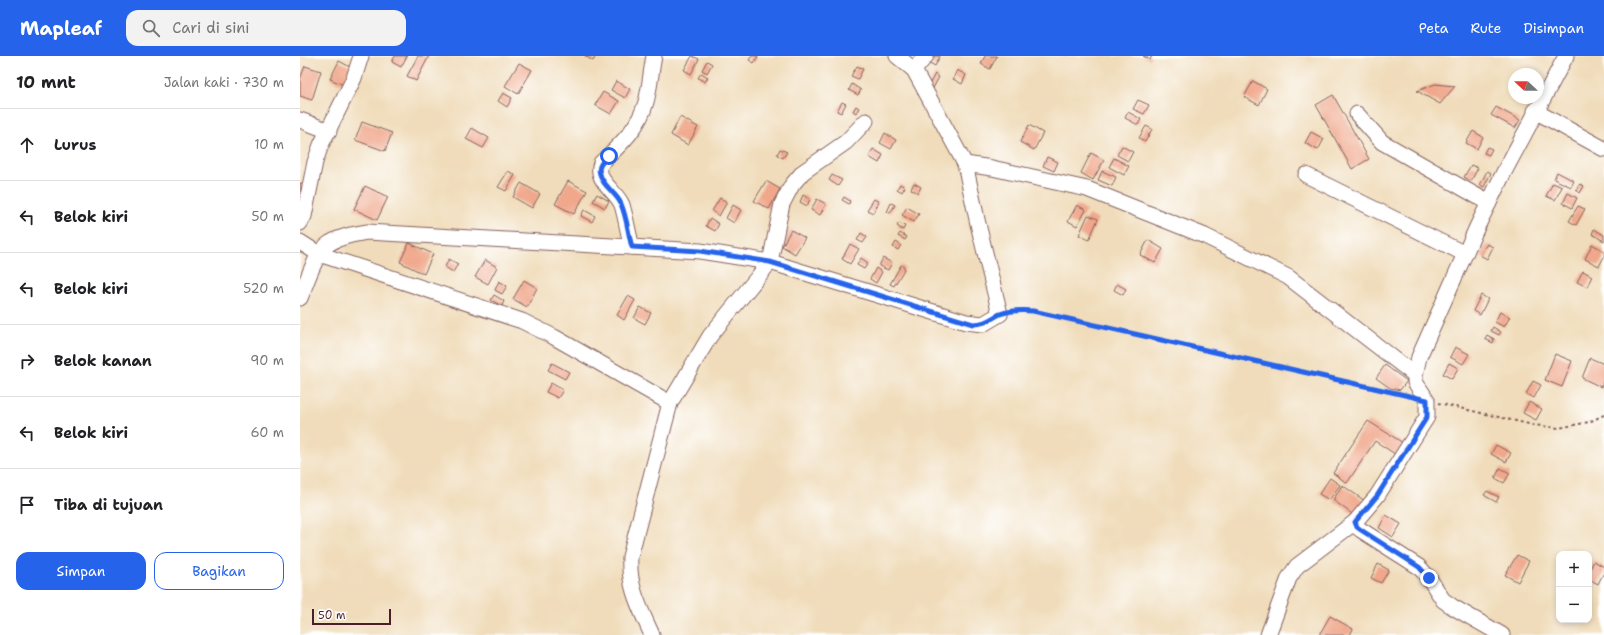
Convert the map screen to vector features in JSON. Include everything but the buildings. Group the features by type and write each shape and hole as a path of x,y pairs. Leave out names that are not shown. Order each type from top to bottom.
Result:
{"street":[{"path":"300,223 304,216 315,162 328,131 354,78 361,56"},
{"path":"632,247 621,204 617,196 603,181 599,168 601,163 626,139 641,117 646,102 654,56"},
{"path":"300,298 319,254 330,243 347,236 367,232 700,251 770,262 973,324 982,324 1000,314 965,164 914,70 897,56"},
{"path":"914,70 926,56"},
{"path":"1268,635 1289,578 1293,572 1324,544 1355,522 1377,496 1427,417 1427,400 1415,382 1419,357 1489,203 1535,112 1566,56"},
{"path":"1535,112 1604,149"},
{"path":"1357,114 1382,142 1489,203"},
{"path":"300,120 328,131"},
{"path":"652,635 631,583 629,572 630,558 670,403 710,336 770,262 782,204 792,185 803,172 846,142 866,121"},
{"path":"965,164 992,168 1087,189 1205,236 1288,277 1415,375"},
{"path":"1306,175 1466,254"},
{"path":"300,242 319,254 522,321 554,337 670,403"},
{"path":"1355,522 1357,527 1361,530 1419,567 1429,578 1443,600 1502,635"}],"path":[{"path":"1000,314 1020,310 1033,311 1533,425 1559,428 1589,422 1604,415"}],"route":[{"path":"609,156 601,163 599,168 600,175 603,181 617,196 621,204 632,247 700,251 770,262 973,324 982,324 1000,314 1008,312 1020,310 1033,311 1427,400 1427,417 1377,496 1355,522 1357,527 1419,567 1429,578"}]}
